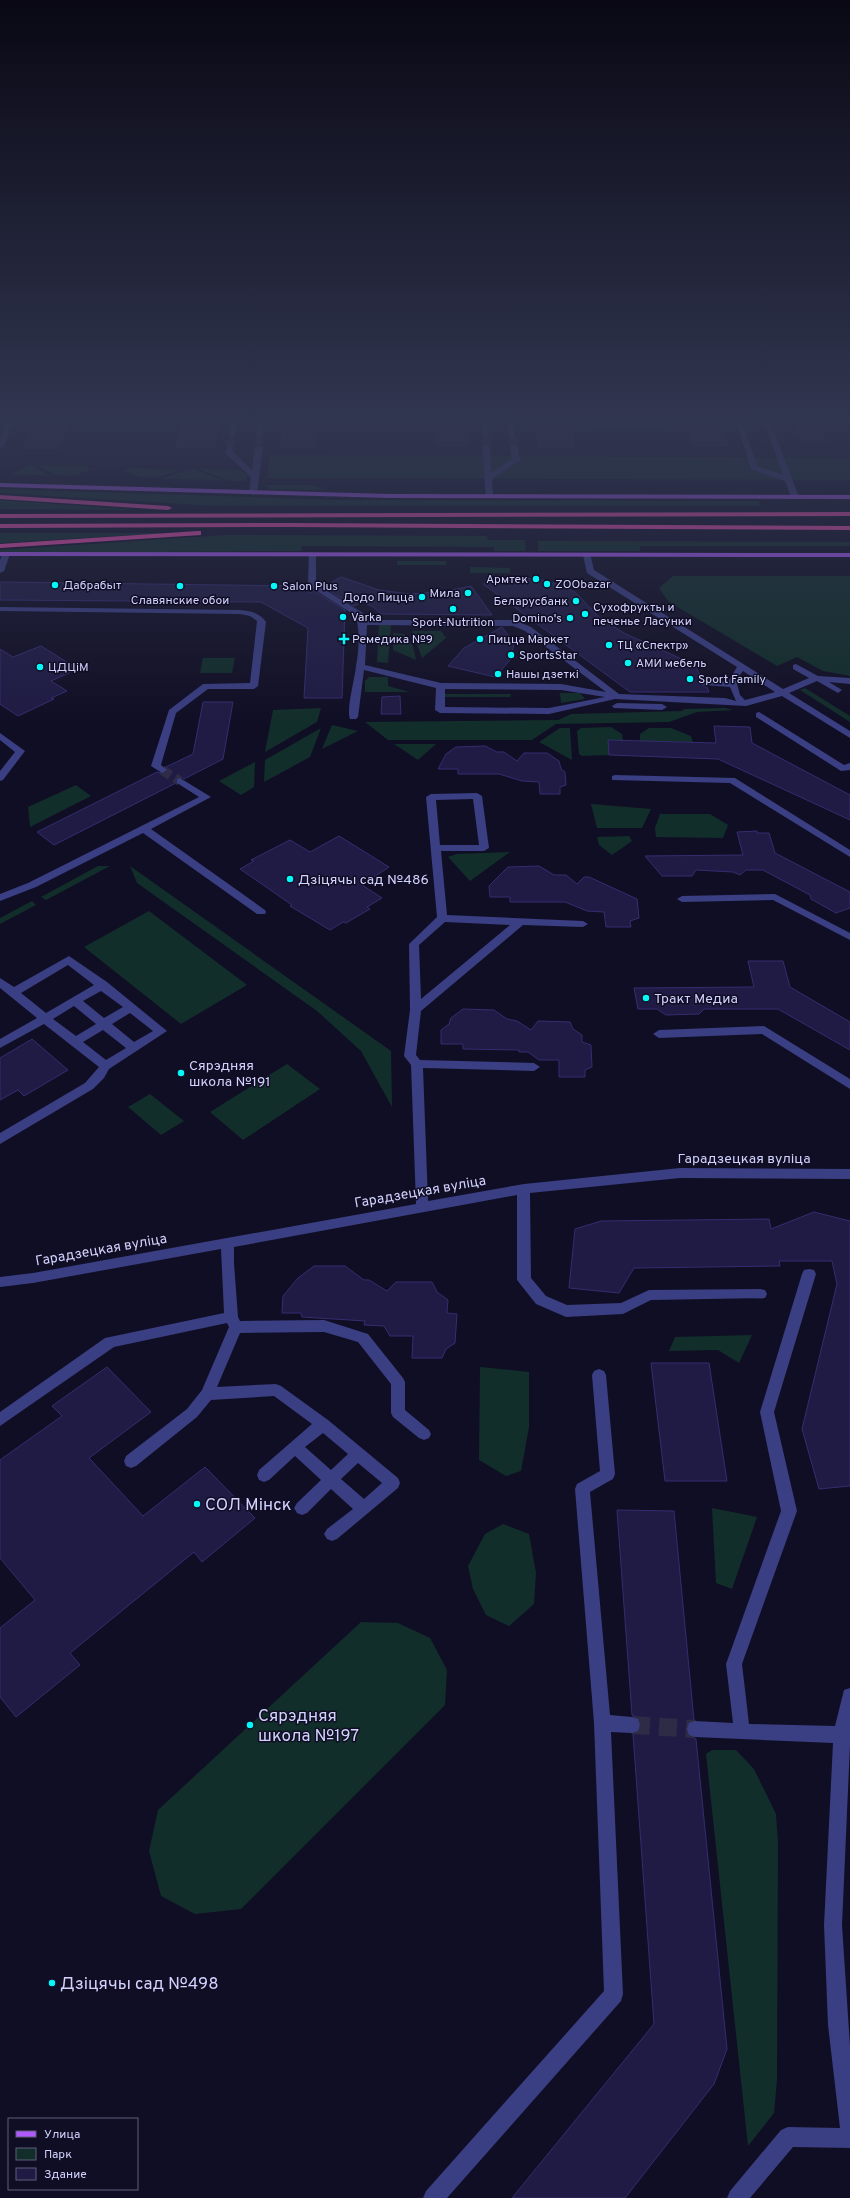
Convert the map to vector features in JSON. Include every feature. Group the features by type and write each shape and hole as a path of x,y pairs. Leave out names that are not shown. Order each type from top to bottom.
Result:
{"highway":[{"path":"0,526 288,525 850,528"},
{"path":"0,546 288,525"}],"main road":[{"path":"3,554 850,555"}],"street":[{"path":"0,571 3,554"},
{"path":"312,554 312,582 316,588 360,615 363,622 361,667 353,717"},
{"path":"587,555 590,571 850,735"},
{"path":"0,609 240,612 250,613 259,618 262,622 254,686 206,686 172,712 156,766 162,770"},
{"path":"363,622 514,623 528,629 617,702"},
{"path":"742,666 732,680 736,695 742,703"},
{"path":"361,667 441,686 561,687 617,702"},
{"path":"796,667 838,690"},
{"path":"441,686 440,710 550,711 617,702 727,708 729,702 742,703 761,700 816,678 850,681"},
{"path":"704,682 733,685"},
{"path":"759,715 844,769 850,766"},
{"path":"0,736 20,751 0,778"},
{"path":"615,778 732,780 850,854"},
{"path":"0,898 32,885 206,797 180,781"},
{"path":"436,848 484,848 477,796 431,796 442,918"},
{"path":"145,829 261,912"},
{"path":"682,899 775,897 850,937"},
{"path":"422,1206 417,1064 410,1056 416,1010 414,944 442,918 583,924"},
{"path":"416,1010 520,922"},
{"path":"0,1139 89,1086 100,1076 105,1066 161,1031 69,960 14,992"},
{"path":"0,982 105,1066"},
{"path":"0,1044 103,985"},
{"path":"75,1000 134,1048"},
{"path":"75,1042 131,1007"},
{"path":"659,1034 764,1030 850,1085"},
{"path":"417,1064 534,1067"},
{"name":"Гарадзецкая вуліца","path":"0,1282 33,1278 422,1206 524,1189 680,1173 850,1174"},
{"path":"524,1189 522,1202 524,1280 541,1300 566,1310 623,1308 649,1294 760,1294"},
{"path":"131,1461 192,1413 207,1394 234,1322 227,1263 228,1243"},
{"path":"742,1732 734,1664 789,1511 767,1412 808,1274"},
{"path":"0,1420 110,1342 234,1322 324,1326 363,1338 398,1382 398,1413 424,1434"},
{"path":"433,2198 614,1994 602,1723 582,1489 608,1474 599,1374"},
{"path":"207,1394 276,1390 323,1424 393,1482 364,1509 332,1534"},
{"path":"264,1475 323,1424"},
{"path":"295,1447 364,1509"},
{"path":"302,1508 358,1453"},
{"path":"850,1696 842,1735 833,1925 844,2026 850,2130"},
{"path":"602,1723 632,1725"},
{"path":"695,1729 842,1735"},
{"path":"737,2198 788,2137 850,2138"}],"green space":[{"path":"0,533 166,533 0,543"},
{"path":"225,535 487,536 488,540 525,540 526,551 494,551 494,547 302,546 301,551 0,553 0,550"},
{"path":"538,541 850,542 850,546 640,546 640,551 538,551"},
{"path":"397,561 446,561 446,565 397,565"},
{"path":"470,567 510,568 510,573 470,573"},
{"path":"673,576 850,576 850,676 823,671 797,657 777,666 669,602 659,588"},
{"path":"379,624 391,625 388,663 377,662"},
{"path":"412,631 441,631 446,638 422,658"},
{"path":"393,633 404,634 413,646 416,660 393,650"},
{"path":"203,658 235,658 232,673 200,673"},
{"path":"369,677 388,677 388,686 409,692 365,692 365,681"},
{"path":"805,688 850,716 850,722 800,690"},
{"path":"560,693 580,693 585,699 561,703"},
{"path":"444,694 511,694 510,697 444,697"},
{"path":"321,708 317,722 265,752 273,710"},
{"path":"725,708 733,710 697,712 669,722 556,724 532,740 388,740 365,722 558,720 571,714 682,711 684,709"},
{"path":"332,725 358,731 322,749"},
{"path":"611,727 622,734 623,740 608,740 609,755 582,756 579,754 577,731 581,728"},
{"path":"321,728 310,757 264,782 265,760"},
{"path":"560,728 570,728 572,760 539,742"},
{"path":"649,728 671,728 691,736 693,742 640,741 640,734"},
{"path":"394,744 436,744 418,760"},
{"path":"255,762 254,787 241,795 219,781"},
{"path":"76,785 91,796 30,827 28,807"},
{"path":"591,804 651,809 642,828 597,828"},
{"path":"660,814 710,814 728,825 723,838 656,837 655,828"},
{"path":"629,836 632,841 612,855 599,845 597,837"},
{"path":"510,852 470,881 448,857 457,854"},
{"path":"98,866 110,866 46,900 41,897"},
{"path":"130,866 391,1051 392,1107 361,1051 317,1011 137,883"},
{"path":"32,901 36,905 0,924 0,918"},
{"path":"149,911 247,985 181,1024 84,947"},
{"path":"287,1064 320,1089 243,1140 210,1112"},
{"path":"150,1094 184,1121 161,1135 128,1107"},
{"path":"752,1335 739,1363 718,1350 669,1351 675,1337"},
{"path":"480,1367 529,1372 529,1427 521,1471 506,1476 479,1460"},
{"path":"712,1508 757,1517 732,1589 716,1583"},
{"path":"503,1524 529,1534 536,1573 534,1604 509,1626 486,1615 473,1589 468,1566 485,1534"},
{"path":"361,1622 398,1623 430,1638 447,1670 445,1705 241,1909 195,1914 161,1896 149,1851 158,1810"},
{"path":"712,1750 736,1750 754,1769 776,1814 778,1843 777,2080 774,2113 748,2146 706,1754"}],"building":[{"path":"341,577 379,590 409,594 442,592 471,586 492,615 381,614 373,607 363,602 354,606 323,587"},
{"name":"ТЦ «Спектр»","path":"521,578 538,579 557,584 575,592 602,620 626,634 695,665 702,679 699,683 707,687 709,692 630,692 483,584"},
{"path":"0,582 298,586 311,593 314,591 345,610 342,698 304,698 308,628 261,602 0,600"},
{"path":"502,627 514,643 511,659 495,677 448,666 464,648"},
{"path":"41,646 78,669 51,681 67,691 51,698 54,699 18,716 0,704 0,649 13,657"},
{"path":"400,696 401,714 381,714 382,697"},
{"path":"203,702 233,702 223,759 184,779 181,777 177,778 176,783 54,845 37,832 157,772 163,774 168,770 166,767 193,754"},
{"path":"714,726 750,727 752,743 850,795 850,820 718,759 609,755 608,740 716,743"},
{"path":"485,746 497,752 504,752 517,761 524,753 547,753 559,761 561,769 565,772 566,785 560,787 560,794 540,794 539,782 522,781 499,774 458,774 458,769 438,769 446,754 456,747"},
{"path":"757,831 757,833 769,833 775,853 850,892 850,908 836,913 811,899 810,895 763,870 746,870 740,875 733,872 696,870 692,876 662,876 645,856 743,855 737,832"},
{"path":"339,836 389,867 362,885 382,898 367,907 370,909 346,923 343,922 330,930 290,906 292,905 240,869 254,861 251,860 290,840 310,852"},
{"path":"539,866 554,875 566,875 577,884 584,877 589,877 637,899 639,918 630,921 631,927 606,927 604,912 587,911 565,902 510,902 510,897 490,897 489,886 508,867"},
{"path":"748,961 783,961 790,987 850,1022 850,1050 778,1009 704,1009 699,1014 666,1015 657,1009 638,1009 634,988 754,987"},
{"path":"463,1009 494,1010 507,1019 517,1021 531,1030 538,1021 570,1022 573,1029 582,1035 582,1042 591,1045 592,1067 585,1070 585,1077 559,1077 559,1060 539,1060 528,1052 519,1052 519,1050 463,1049 463,1044 441,1044 441,1030 449,1024 451,1018"},
{"path":"32,1039 68,1070 24,1096 18,1090 0,1100 0,1058"},
{"path":"814,1212 850,1221 850,1486 819,1489 802,1429 837,1284 832,1261 779,1261 780,1266 634,1268 619,1293 569,1288 575,1229 601,1221 769,1219 771,1229"},
{"path":"314,1266 345,1266 364,1280 369,1280 387,1291 396,1282 432,1282 437,1292 448,1300 447,1313 457,1314 455,1343 446,1349 442,1358 412,1358 413,1336 390,1336 384,1326 364,1325 365,1321 302,1317 301,1313 282,1313 283,1296 298,1278"},
{"path":"651,1363 709,1363 727,1481 665,1481"},
{"path":"107,1367 151,1412 89,1458 143,1516 205,1467 255,1518 202,1562 194,1552 70,1653 80,1665 16,1717 0,1697 0,1628 35,1600 0,1558 0,1460 62,1416 52,1406"},
{"path":"617,1510 674,1511 694,1720 688,1723 686,1729 689,1736 696,1739 727,2049 714,2084 625,2198 512,2198 654,2024 633,1734 639,1731 641,1725 638,1718 632,1715"}],"tunnel":[{"path":"162,770 180,781"},
{"path":"632,1725 695,1729"}],"place":[{"name":"Армтек","path":"536,579"},
{"name":"ZOObazar","path":"547,584"},
{"name":"Дабрабыт","path":"55,585"},
{"name":"Славянские обои","path":"180,586"},
{"name":"Salon Plus","path":"274,586"},
{"name":"Мила","path":"468,593"},
{"name":"Додо Пицца","path":"422,597"},
{"name":"Беларусбанк","path":"576,601"},
{"name":"Sport-Nutrition","path":"453,609"},
{"name":"Сухофрукты и печенье Ласунки","path":"585,614"},
{"name":"Varka","path":"343,617"},
{"name":"Domino's","path":"570,618"},
{"name":"Ремедика №9","path":"344,639"},
{"name":"Пицца Маркет","path":"480,639"},
{"name":"ТЦ «Спектр»","path":"609,645"},
{"name":"SportsStar","path":"511,655"},
{"name":"АМИ мебель","path":"628,663"},
{"name":"ЦДЦіМ","path":"40,667"},
{"name":"Нашы дзеткі","path":"498,674"},
{"name":"Sport Family","path":"690,679"},
{"name":"Дзіцячы сад №486","path":"290,879"},
{"name":"Тракт Медиа","path":"646,998"},
{"name":"Сярэдняя школа №191","path":"181,1073"},
{"name":"СОЛ Мінск","path":"197,1504"},
{"name":"Сярэдняя школа №197","path":"250,1725"},
{"name":"Дзіцячы сад №498","path":"52,1983"}]}
